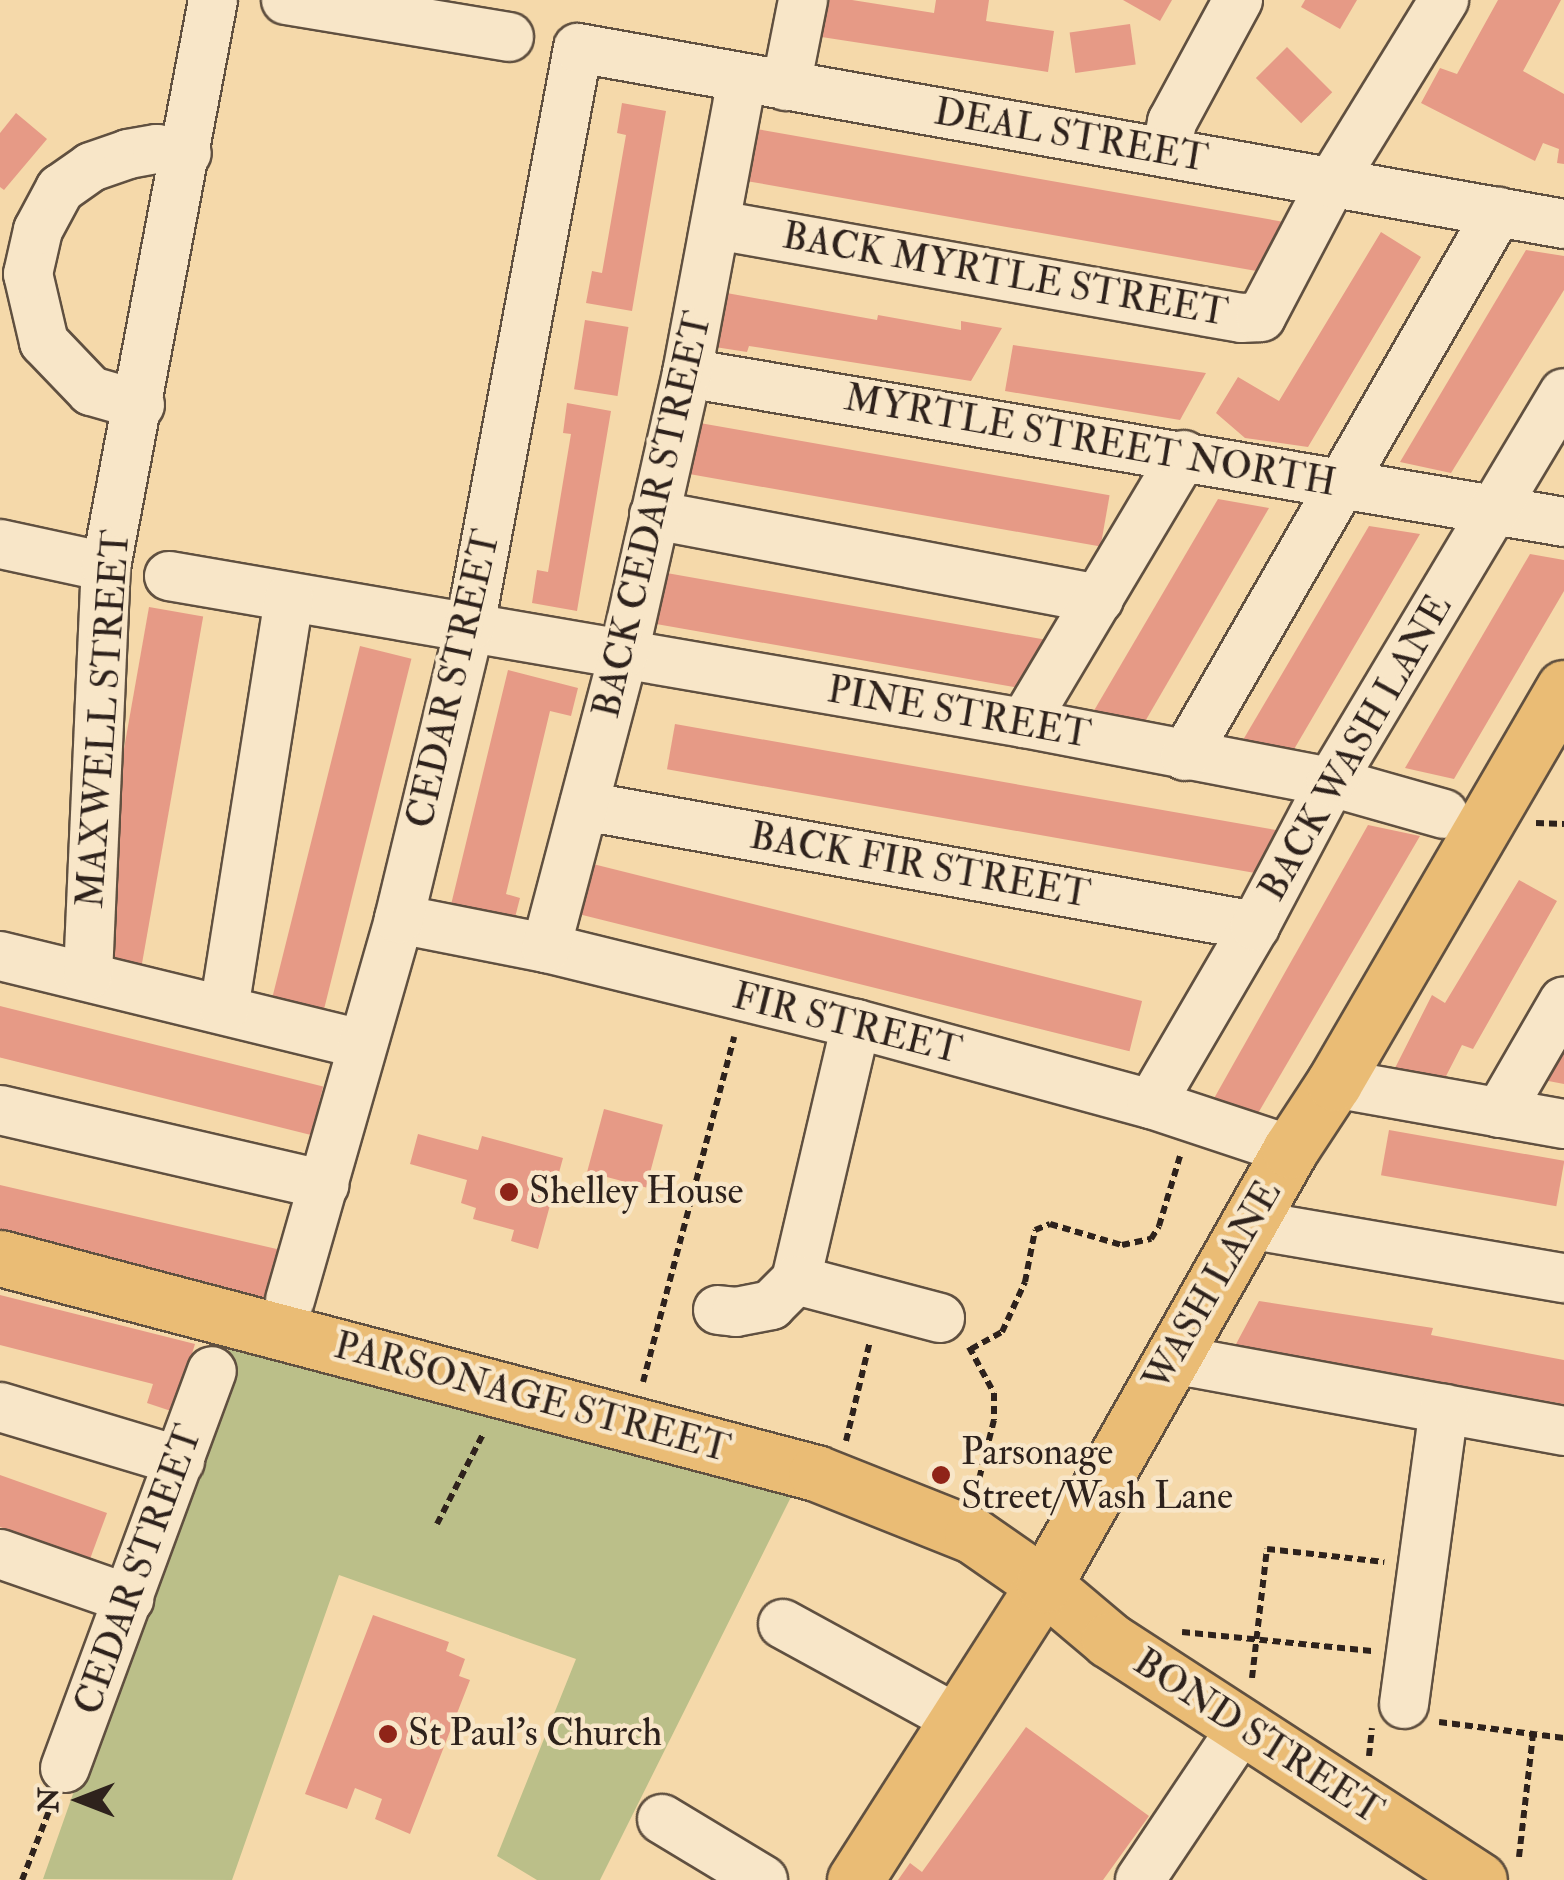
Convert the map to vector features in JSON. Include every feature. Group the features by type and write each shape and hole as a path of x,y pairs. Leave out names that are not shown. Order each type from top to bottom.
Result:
{"main road":[{"name":"WASH LANE","path":"855,1880 1044,1585 1247,1224 1334,1083 1564,688"},
{"name":"PARSONAGE STREET","path":"0,1258 834,1480 960,1530 1044,1585"},
{"name":"BOND STREET","path":"1044,1585 1108,1640 1356,1800 1498,1875"}],"street":[{"name":"MAXWELL STREET","path":"88,975 106,567 140,405 213,0"},
{"path":"286,0 509,37"},
{"name":"BACK CEDAR STREET","path":"546,948 624,653 688,373 717,225 764,82 803,0"},
{"path":"1166,153 1172,122 1238,0"},
{"path":"1332,182 1444,0"},
{"name":"DEAL STREET","path":"578,48 1564,224"},
{"name":"CEDAR STREET","path":"290,1300 399,919 470,626 578,48"},
{"path":"140,405 91,391 44,342 28,274 38,230 60,190 91,167 128,154 157,149 186,154"},
{"name":"BACK MYRTLE STREET","path":"717,225 1222,314 1261,317 1332,182"},
{"path":"1185,756 1498,212"},
{"name":"MYRTLE STREET NORTH","path":"688,373 1184,456 1492,513 1564,522"},
{"name":"BACK WASH LANE","path":"1172,1111 1255,926 1351,787 1492,513 1564,393"},
{"path":"1024,723 1184,456"},
{"path":"654,515 1099,599"},
{"path":"0,544 106,567"},
{"name":"PINE STREET","path":"169,576 1024,723 1351,787 1444,814"},
{"path":"224,1009 288,598"},
{"name":"BACK FIR STREET","path":"584,806 1255,926"},
{"name":"FIR STREET","path":"399,919 546,948 856,1024 1172,1111 1290,1150"},
{"path":"0,956 362,1044"},
{"path":"1499,1113 1564,1001"},
{"path":"718,1310 736,1312 771,1306 796,1280 856,1024"},
{"path":"1334,1083 1564,1124"},
{"path":"0,1110 324,1185"},
{"path":"1247,1224 1564,1278"},
{"path":"796,1280 879,1302 956,1334"},
{"path":"1174,1354 1194,1363 1564,1431"},
{"name":"CEDAR STREET","path":"66,1768 212,1371"},
{"path":"0,1408 180,1461"},
{"path":"1406,1686 1444,1409"},
{"path":"0,1554 129,1600"},
{"path":"783,1624 958,1720"},
{"path":"1152,1876 1238,1723"},
{"path":"662,1820 763,1880"}],"path":[{"path":"1535,822 1564,824"},
{"path":"632,1424 745,997"},
{"path":"956,1334 1002,1332 1025,1282 1035,1230 1042,1225 1122,1245 1150,1239 1159,1226 1172,1111"},
{"path":"834,1480 879,1302"},
{"path":"956,1334 994,1393 986,1469 960,1530"},
{"path":"437,1524 505,1390"},
{"path":"1238,1723 1250,1694 1267,1549 1420,1566"},
{"path":"1145,1662 1169,1631 1257,1639 1406,1686 1432,1701 1430,1720 1564,1738"},
{"path":"1356,1800 1368,1765 1375,1700 1406,1686"},
{"path":"1498,1875 1533,1734"},
{"path":"22,1880 66,1768"}],"green space":[{"path":"231,1346 793,1493 600,1880 537,1880 497,1856 576,1659 339,1575 232,1880 43,1879"}],"building":[{"path":"821,0 852,0 934,13 936,0 989,0 986,21 1054,31 1048,72 815,36"},
{"path":"1123,0 1172,0 1160,21"},
{"path":"1305,0 1357,0 1340,29 1301,7"},
{"path":"1498,0 1561,0 1523,71 1564,94 1564,164 1557,163 1559,149 1543,143 1535,161 1421,103 1440,68 1457,74"},
{"path":"1130,24 1136,65 1075,73 1070,32"},
{"path":"1287,47 1332,92 1301,123 1256,78"},
{"path":"622,103 666,111 632,311 586,303 592,271 602,273 626,135 617,133"},
{"path":"16,113 47,139 4,190 0,187 0,133"},
{"path":"751,128 1297,224 1287,276 742,180"},
{"path":"1381,232 1421,257 1308,447 1245,438 1216,413 1238,377 1279,401"},
{"path":"1526,250 1564,256 1564,290 1451,473 1400,462"},
{"path":"721,292 877,320 878,315 961,330 961,321 1002,328 971,381 749,346 747,352 715,347"},
{"path":"585,320 628,327 618,396 574,389"},
{"path":"1013,345 1206,373 1180,420 1005,391"},
{"path":"567,403 611,411 577,611 532,603 537,570 548,572 571,434 563,433"},
{"path":"694,422 1110,495 1101,546 685,473"},
{"path":"1218,499 1269,508 1143,725 1092,714"},
{"path":"1369,526 1420,534 1293,751 1243,740"},
{"path":"1530,554 1564,560 1564,591 1454,779 1405,768"},
{"path":"661,572 1053,641 1044,692 652,623"},
{"path":"149,607 203,617 142,965 88,956"},
{"path":"360,646 411,659 324,1009 273,996"},
{"path":"508,670 578,688 571,716 550,711 506,894 520,898 512,929 449,913"},
{"path":"675,724 1287,832 1279,877 667,769"},
{"path":"1368,825 1420,836 1257,1115 1212,1102"},
{"path":"589,863 1142,1001 1129,1051 576,913"},
{"path":"1519,880 1557,901 1473,1049 1462,1045 1444,1080 1394,1070 1432,995 1445,1003"},
{"path":"0,1006 323,1087 311,1135 0,1058"},
{"path":"1564,1035 1564,1084 1538,1079"},
{"path":"604,1109 663,1125 646,1188 587,1172"},
{"path":"1389,1130 1564,1161 1556,1206 1381,1175"},
{"name":"Shelley House","path":"418,1134 478,1150 482,1136 563,1158 538,1249 511,1241 514,1230 473,1219 476,1208 461,1203 467,1180 410,1164"},
{"path":"0,1185 281,1250 263,1311 0,1238"},
{"path":"0,1295 195,1344 174,1412 147,1403 153,1384 0,1345"},
{"path":"1259,1301 1433,1328 1431,1335 1564,1360 1564,1404 1235,1346"},
{"path":"0,1475 107,1513 90,1559 0,1527"},
{"name":"St Paul's Church","path":"373,1615 449,1642 446,1651 465,1659 459,1676 470,1680 410,1834 375,1819 382,1799 355,1788 347,1809 305,1794"},
{"path":"1026,1727 1149,1816 1103,1880 898,1880 910,1863 922,1872"}],"place":[{"name":"Shelley House","path":"509,1192"},
{"name":"Parsonage Street/Wash Lane","path":"941,1475"},
{"name":"St Paul's Church","path":"388,1734"}]}
